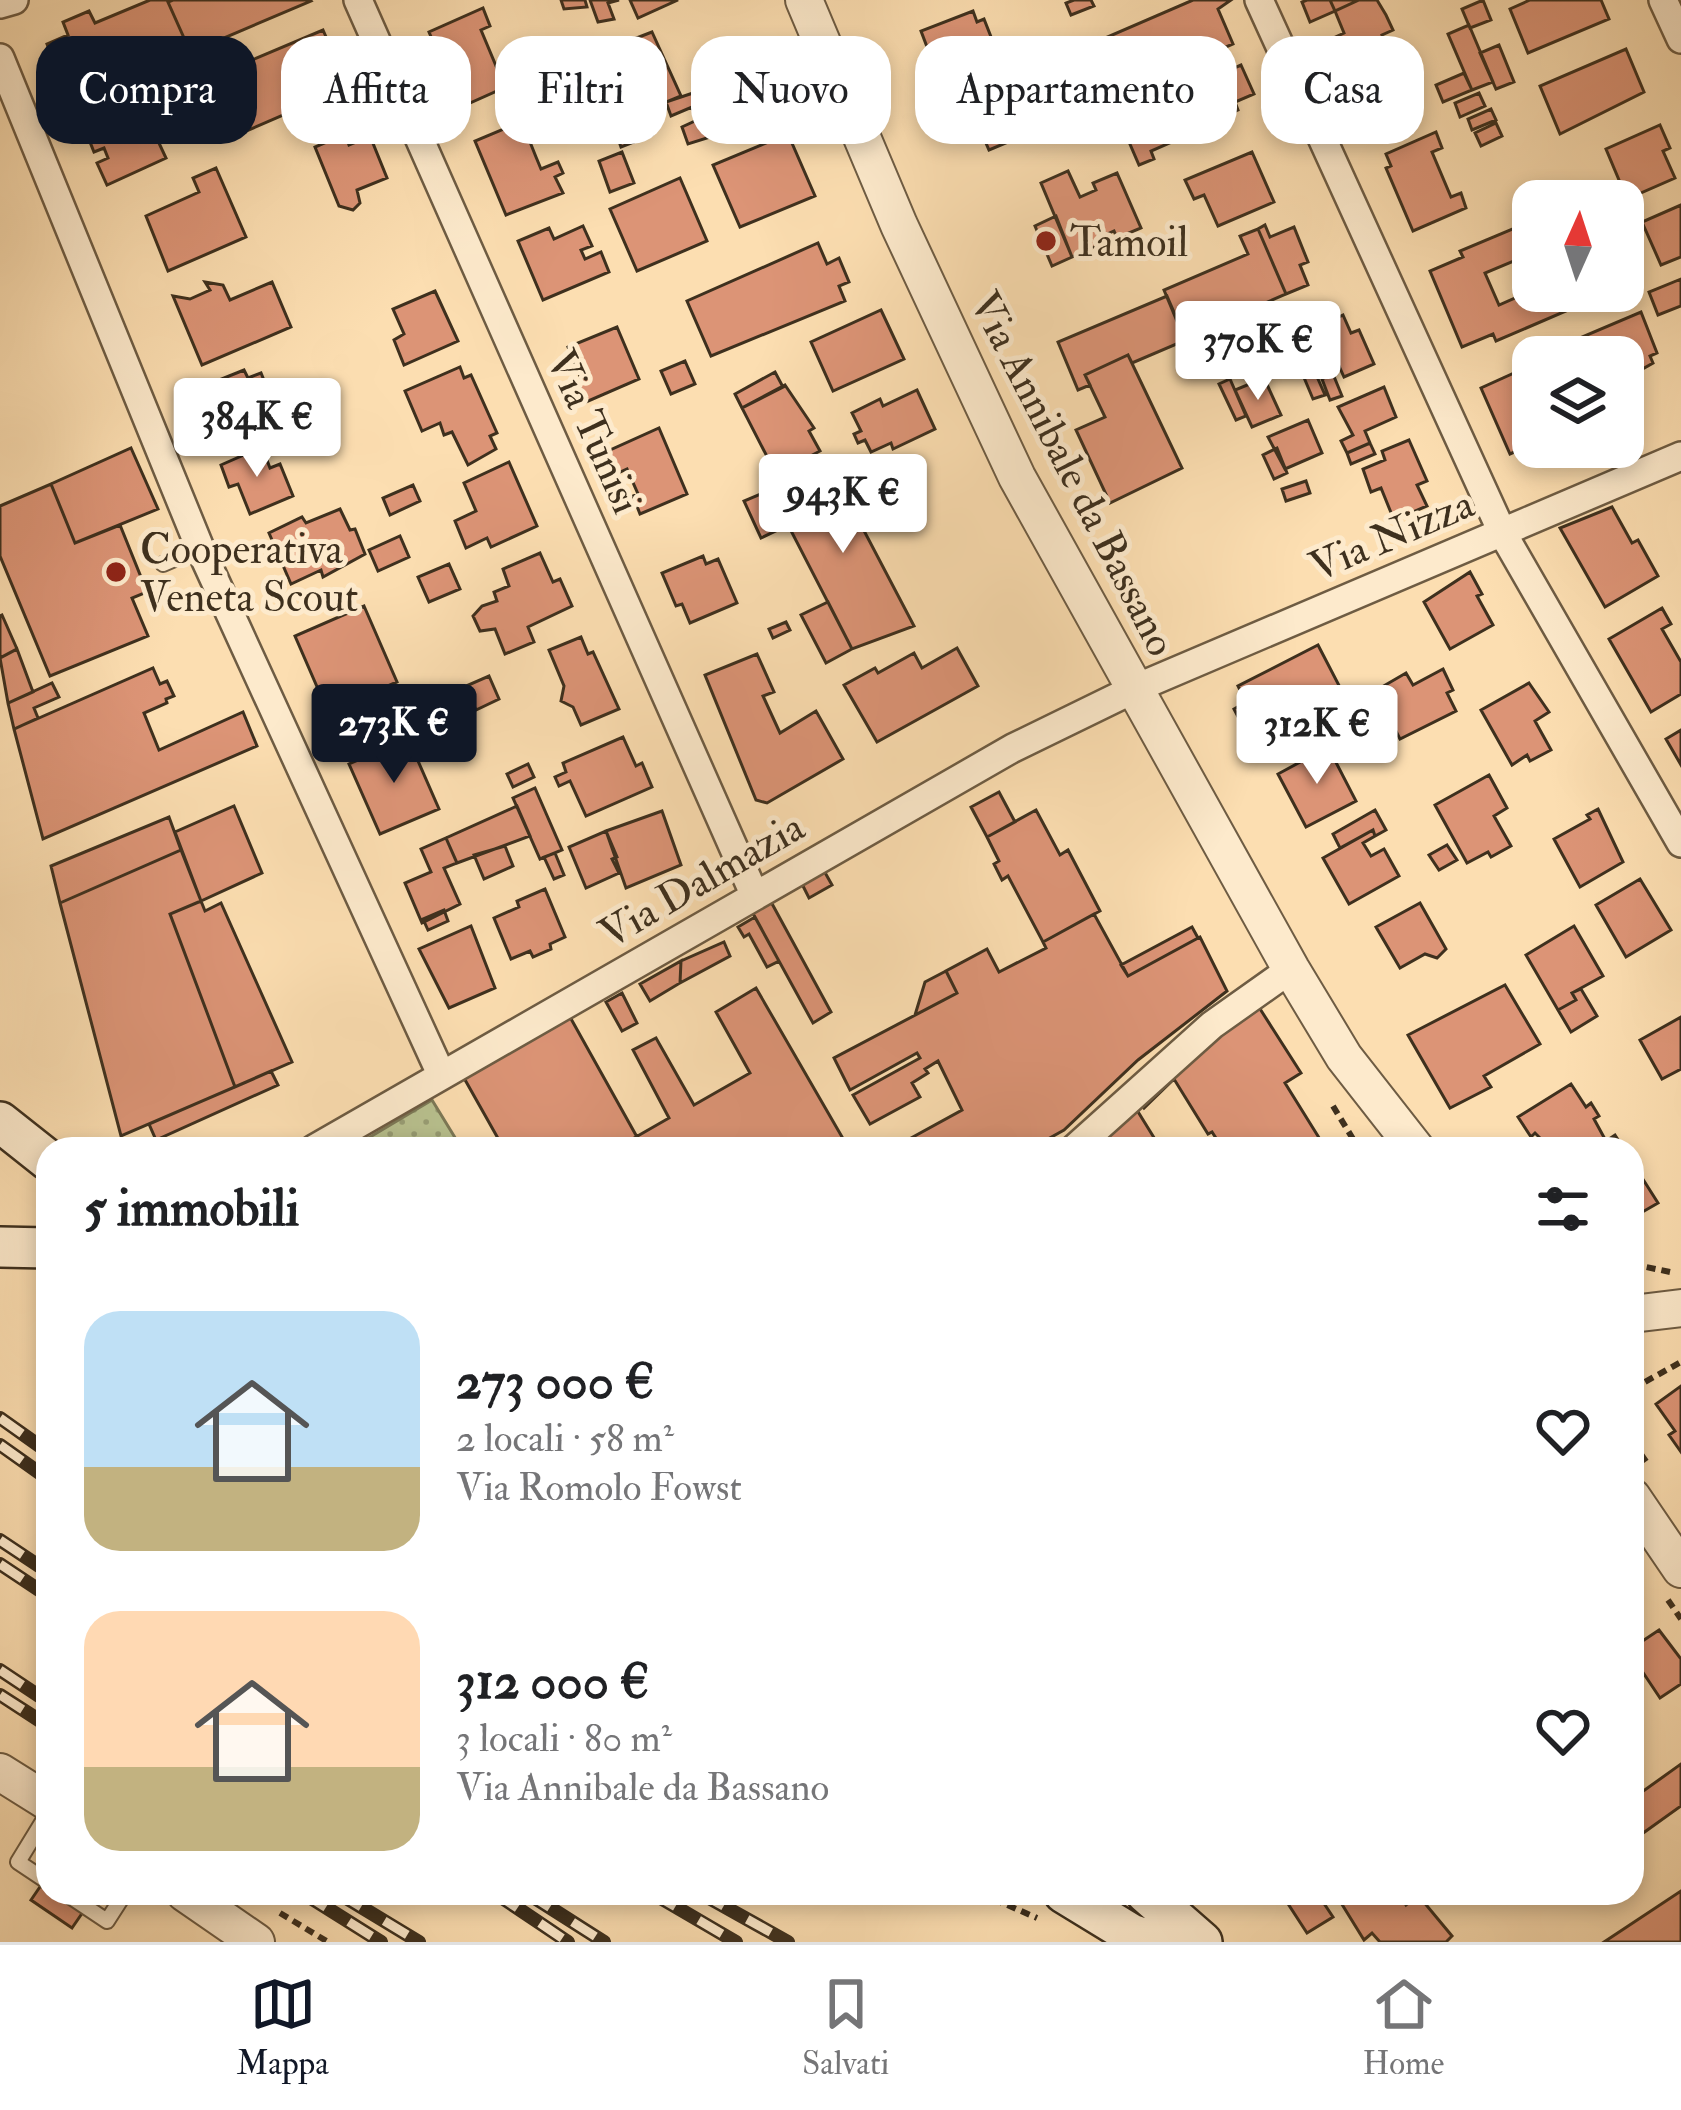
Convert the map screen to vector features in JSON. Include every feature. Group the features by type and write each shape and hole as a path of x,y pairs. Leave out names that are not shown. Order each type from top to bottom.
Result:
{"main road":[{"path":"0,1122 36,1150"},
{"path":"0,1247 36,1248"},
{"path":"1160,1905 1202,1942"},
{"path":"1057,1908 1154,1942"}],"street":[{"path":"0,4 14,0"},
{"name":"Via Tunisi","path":"358,0 754,896"},
{"name":"Via Annibale da Bassano","path":"804,0 899,226 1017,477 1291,969 1344,1057 1403,1137"},
{"path":"1259,0 1502,532 1681,843"},
{"path":"1663,0 1681,39"},
{"path":"0,58 200,548 441,1074"},
{"name":"Via Nizza","path":"1134,689 1681,456"},
{"name":"Via Dalmazia","path":"334,1137 1013,748 1134,689"},
{"path":"1087,1137 1212,1025 1291,969"},
{"path":"1644,1308 1679,1291"},
{"path":"1644,1515 1681,1569"},
{"path":"0,1772 36,1794"},
{"path":"202,1905 256,1942"}],"lane":[{"path":"163,564 200,548"},
{"path":"36,1833 18,1862 36,1874"},
{"path":"83,1905 107,1921 117,1905"}],"path":[{"path":"1644,1271 1679,1291"},
{"path":"1644,1382 1681,1362"},
{"path":"267,1905 328,1942"}],"green space":[{"path":"432,1100 455,1137 370,1137"}],"building":[{"path":"150,0 167,0 183,36 66,36 63,22 89,11 95,23"},
{"path":"561,0 585,0 587,7 564,9"},
{"path":"590,0 619,0 608,3 614,19 598,22"},
{"path":"630,0 678,0 638,18"},
{"path":"1091,0 1094,6 1071,15 1066,3"},
{"path":"1193,0 1231,0 1218,9 1230,36 1110,36"},
{"path":"1330,0 1335,11 1310,22 1302,2"},
{"path":"1330,0 1359,0 1335,11"},
{"path":"1359,0 1377,0 1393,30 1382,36 1338,36 1344,33 1335,11"},
{"path":"1483,0 1491,20 1470,28 1462,9"},
{"path":"1530,0 1601,0 1609,19 1528,53 1510,9"},
{"path":"311,1 229,36 183,36 168,2"},
{"path":"483,8 490,26 481,30 495,63 495,92 471,103 471,36 431,36 429,32"},
{"path":"973,11 977,22 984,19 991,36 923,36 921,31"},
{"path":"1469,25 1493,82 1472,90 1448,34"},
{"path":"1499,45 1514,82 1496,89 1480,53"},
{"path":"281,48 281,116 257,126 257,58"},
{"path":"1626,49 1644,92 1560,134 1540,86"},
{"path":"667,65 681,96 667,102"},
{"path":"1241,65 1254,94 1237,101 1237,67"},
{"path":"1464,73 1472,90 1443,102 1436,85"},
{"path":"1479,93 1485,106 1460,117 1455,103"},
{"path":"691,94 691,107 671,116 667,102"},
{"path":"1491,109 1496,120 1472,130 1468,119"},
{"path":"691,123 691,143 688,144 682,127"},
{"path":"1496,123 1502,136 1481,146 1475,133"},
{"path":"1660,125 1670,148 1663,151 1675,178 1644,192 1644,180 1619,180 1606,149"},
{"path":"1436,132 1442,148 1432,152 1451,197 1461,193 1466,208 1413,231 1386,168 1391,166 1386,154 1409,144 1424,144 1424,137"},
{"path":"495,133 495,144 531,144 541,169 558,162 563,173 555,177 563,193 506,215 475,141"},
{"path":"91,144 159,144 166,158 107,185 97,163 108,158 104,148 94,152"},
{"path":"373,144 387,178 357,190 360,203 353,210 339,206 315,147"},
{"path":"764,144 792,144 815,196 740,227 713,165"},
{"path":"1130,144 1167,144 1151,151 1154,159 1139,165"},
{"path":"622,152 634,183 610,192 599,161"},
{"path":"1252,152 1274,202 1218,226 1204,195 1194,199 1185,180"},
{"path":"216,168 246,237 168,271 146,216 199,192 193,178"},
{"path":"1068,171 1080,197 1096,190 1093,183 1117,173 1141,228 1117,238 1114,231 1105,235 1107,241 1072,257 1041,183"},
{"path":"680,178 707,241 637,271 610,209"},
{"path":"1681,205 1681,257 1661,265 1644,221"},
{"path":"1056,216 1072,257 1052,266 1035,226"},
{"path":"1265,225 1270,237 1294,227 1308,262 1300,265 1308,285 1286,294 1258,229"},
{"path":"583,226 592,246 581,250 585,259 601,252 609,272 543,300 518,241 549,228 554,239"},
{"path":"1258,229 1286,294 1184,338 1164,290 1248,254 1240,236"},
{"path":"1512,229 1512,262 1485,273 1499,305 1512,299 1512,312 1564,312 1496,341 1493,334 1462,347 1430,271 1463,257 1460,251"},
{"path":"818,243 827,264 839,258 849,282 839,286 845,301 711,356 687,301"},
{"path":"1681,279 1681,306 1658,315 1649,292"},
{"path":"205,282 223,285 230,300 272,282 291,327 202,365 173,296 190,299 210,290"},
{"path":"435,291 458,341 404,365 394,340 404,334 393,309"},
{"path":"1167,296 1186,340 1132,363 1128,355 1085,375 1090,385 1078,390 1058,342"},
{"path":"881,310 904,359 833,391 811,342"},
{"path":"1641,312 1657,353 1644,368 1644,336 1584,336"},
{"path":"1343,315 1351,333 1359,330 1374,364 1344,377 1321,326"},
{"path":"1299,325 1308,347 1292,353 1283,331"},
{"path":"617,327 639,379 586,402 568,347"},
{"path":"1128,355 1182,468 1110,503 1076,430 1105,417 1085,375"},
{"path":"685,361 695,384 671,394 661,371"},
{"path":"1311,363 1325,395 1313,399 1300,368"},
{"path":"460,367 464,378 471,375 497,433 490,436 496,449 468,465 452,432 444,435 440,423 422,431 405,391"},
{"path":"244,370 248,378 261,373 278,415 211,444 189,392"},
{"path":"775,372 783,387 742,408 735,394"},
{"path":"1333,374 1342,396 1330,400 1322,379"},
{"path":"1512,374 1512,453 1510,454 1481,388"},
{"path":"1264,378 1281,415 1252,427 1235,390"},
{"path":"1230,379 1246,416 1236,420 1219,384"},
{"path":"785,385 814,428 809,431 820,451 776,474 742,408"},
{"path":"1384,387 1396,417 1365,431 1370,443 1347,453 1341,441 1353,435 1338,407"},
{"path":"917,390 935,429 893,449 891,443 871,452 865,440 858,443 854,434 861,431 852,413 880,399 883,406"},
{"path":"1308,420 1322,453 1285,469 1268,437"},
{"path":"659,428 687,494 640,514 633,496 638,494 627,469 618,473 608,451"},
{"path":"1409,440 1427,481 1417,485 1427,506 1394,520 1381,488 1371,492 1363,469 1385,460 1382,451"},
{"path":"1370,443 1375,454 1351,464 1347,453"},
{"path":"262,447 270,468 280,464 293,496 250,514 238,484 229,487 221,465"},
{"path":"131,448 158,509 75,543 51,484"},
{"path":"1277,448 1287,473 1274,479 1263,455"},
{"path":"509,462 537,526 491,547 487,538 466,548 455,521 476,511 464,483"},
{"path":"854,467 861,502 850,504 914,626 852,649 770,490"},
{"path":"1306,481 1310,493 1286,501 1282,489"},
{"path":"51,484 75,543 120,525 147,592 132,598 148,636 50,676 0,556 0,506"},
{"path":"413,485 420,501 390,515 383,498"},
{"path":"770,490 788,525 761,538 744,501"},
{"path":"1612,507 1658,576 1605,607 1560,528"},
{"path":"340,509 365,554 323,577 321,570 291,584 269,533 302,517 306,523"},
{"path":"400,536 409,557 378,571 369,550"},
{"path":"540,553 553,582 560,579 572,606 528,627 534,642 505,654 495,629 480,631 473,616 482,606 497,601 494,592 509,586 503,569"},
{"path":"703,556 706,564 718,559 737,603 690,623 682,604 676,606 662,573"},
{"path":"449,564 460,589 429,602 418,577"},
{"path":"1470,572 1493,625 1450,649 1424,602"},
{"path":"828,602 852,649 826,663 801,615"},
{"path":"364,606 397,682 328,712 295,636"},
{"path":"1662,608 1671,624 1662,629 1681,662 1681,694 1651,712 1609,639"},
{"path":"0,616 17,649 0,658"},
{"path":"786,622 790,630 773,638 769,629"},
{"path":"581,637 588,654 593,652 619,709 581,725 573,707 561,701 564,686 549,650"},
{"path":"1318,645 1345,697 1259,741 1250,725 1244,728 1234,709 1246,702 1238,686"},
{"path":"957,648 978,686 877,742 844,685 914,653 922,668"},
{"path":"17,649 33,692 8,703 0,658"},
{"path":"757,654 774,692 763,696 780,733 816,711 843,759 767,803 756,800 705,675"},
{"path":"153,668 160,684 167,681 174,696 144,713 159,750 243,712 257,746 43,839 14,729"},
{"path":"1443,669 1456,711 1400,739 1375,691 1406,673 1413,685"},
{"path":"489,676 499,699 476,710 466,686"},
{"path":"52,683 59,697 34,708 38,718 14,729 8,703"},
{"path":"1529,683 1549,712 1535,721 1551,750 1530,761 1527,755 1512,765 1481,710"},
{"path":"1681,730 1681,765 1666,739"},
{"path":"623,737 652,787 586,816 570,781 559,786 555,777 566,772 563,763"},
{"path":"408,738 439,809 380,834 349,764"},
{"path":"1328,747 1356,801 1306,827 1278,774"},
{"path":"528,764 534,777 513,787 507,774"},
{"path":"1489,775 1507,808 1494,816 1511,846 1467,863 1435,805"},
{"path":"535,788 562,850 540,859 513,798"},
{"path":"999,792 1015,822 987,837 971,807"},
{"path":"234,806 262,873 201,901 175,832"},
{"path":"517,806 530,836 457,863 446,838"},
{"path":"1598,809 1623,862 1580,887 1554,839 1590,819 1587,815"},
{"path":"1036,810 1060,855 1068,850 1100,911 1043,942 1008,876 1002,880 987,837"},
{"path":"1375,810 1386,830 1375,836 1373,830 1340,848 1333,834"},
{"path":"662,811 681,865 626,888 606,831"},
{"path":"169,817 181,850 60,903 51,866"},
{"path":"1373,830 1375,836 1363,843 1371,856 1384,849 1399,876 1349,904 1323,858"},
{"path":"606,831 619,873 586,888 569,847"},
{"path":"446,838 457,863 444,868 460,904 422,923 405,883 431,872 421,849"},
{"path":"1447,845 1457,860 1439,870 1429,855"},
{"path":"505,846 513,866 484,879 474,855"},
{"path":"181,850 201,901 170,914 235,1087 121,1136 60,903"},
{"path":"555,853 564,875 554,879 544,857"},
{"path":"823,869 832,885 809,898 801,882"},
{"path":"1640,879 1671,930 1626,957 1596,905"},
{"path":"545,889 565,937 533,957 530,951 511,959 494,918"},
{"path":"770,900 831,1012 813,1023 751,910"},
{"path":"201,901 205,911 221,903 292,1062 235,1087 170,914"},
{"path":"1420,903 1446,949 1437,958 1425,954 1400,968 1376,927"},
{"path":"444,910 448,921 428,930 423,919"},
{"path":"1094,914 1128,976 1200,937 1227,991 1138,1060 1051,1137 913,1137 962,1110 938,1061 912,1083 920,1097 870,1124 853,1095 920,1058 917,1053 850,1090 834,1058 957,993 946,971 987,949 999,972 1046,948 1043,942"},
{"path":"755,917 779,961 767,967 749,934 744,937 738,927"},
{"path":"471,926 495,988 449,1008 419,949"},
{"path":"1574,926 1603,976 1572,993 1576,1000 1558,1010 1526,955"},
{"path":"1192,927 1198,938 1128,976 1121,965"},
{"path":"724,942 730,956 680,983 681,961"},
{"path":"681,961 680,983 650,1001 640,984"},
{"path":"946,971 957,993 915,1015 925,982"},
{"path":"1505,985 1540,1044 1484,1076 1491,1087 1450,1108 1408,1035"},
{"path":"756,988 842,1137 636,1137 669,1118 633,1050 656,1038 694,1105 750,1073 716,1012"},
{"path":"1581,989 1597,1016 1571,1032 1558,1010 1576,1000 1572,993"},
{"path":"622,993 637,1023 622,1031 606,1002"},
{"path":"1255,1001 1301,1073 1285,1083 1319,1137 1215,1137 1208,1134 1174,1079 1144,1108 1136,1099"},
{"path":"570,1017 637,1137 497,1137 464,1078"},
{"path":"1681,1017 1681,1069 1662,1079 1640,1040"},
{"path":"271,1071 278,1085 163,1137 155,1137 149,1124"},
{"path":"1571,1084 1586,1107 1591,1103 1604,1137 1539,1137 1535,1133 1531,1137 1518,1117"},
{"path":"1132,1102 1154,1137 1094,1137"},
{"path":"1644,1181 1658,1203 1644,1211"},
{"path":"1681,1386 1681,1452 1669,1435 1675,1431 1656,1404"},
{"path":"1659,1630 1681,1659 1681,1684 1660,1698 1644,1674 1644,1640"},
{"path":"1681,1764 1681,1806 1644,1832 1644,1791"},
{"path":"1681,1891 1681,1942 1604,1942"},
{"path":"38,1905 88,1905 72,1928"},
{"path":"1289,1905 1325,1905 1333,1917 1307,1933"},
{"path":"1342,1905 1426,1905 1452,1936 1446,1942 1380,1942 1372,1933 1364,1940"}],"railway":[{"path":"0,1418 36,1444"},
{"path":"0,1445 36,1470"},
{"path":"0,1540 36,1564"},
{"path":"0,1564 36,1588"},
{"path":"0,1670 36,1694"},
{"path":"0,1695 36,1718"},
{"path":"322,1905 381,1942"},
{"path":"358,1905 419,1942"},
{"path":"513,1905 568,1942"},
{"path":"546,1905 604,1942"},
{"path":"673,1905 736,1942"},
{"path":"722,1905 788,1942"}],"place":[{"name":"Tamoil","path":"1046,241"},
{"name":"Cooperativa Veneta Scout","path":"116,572"}]}
